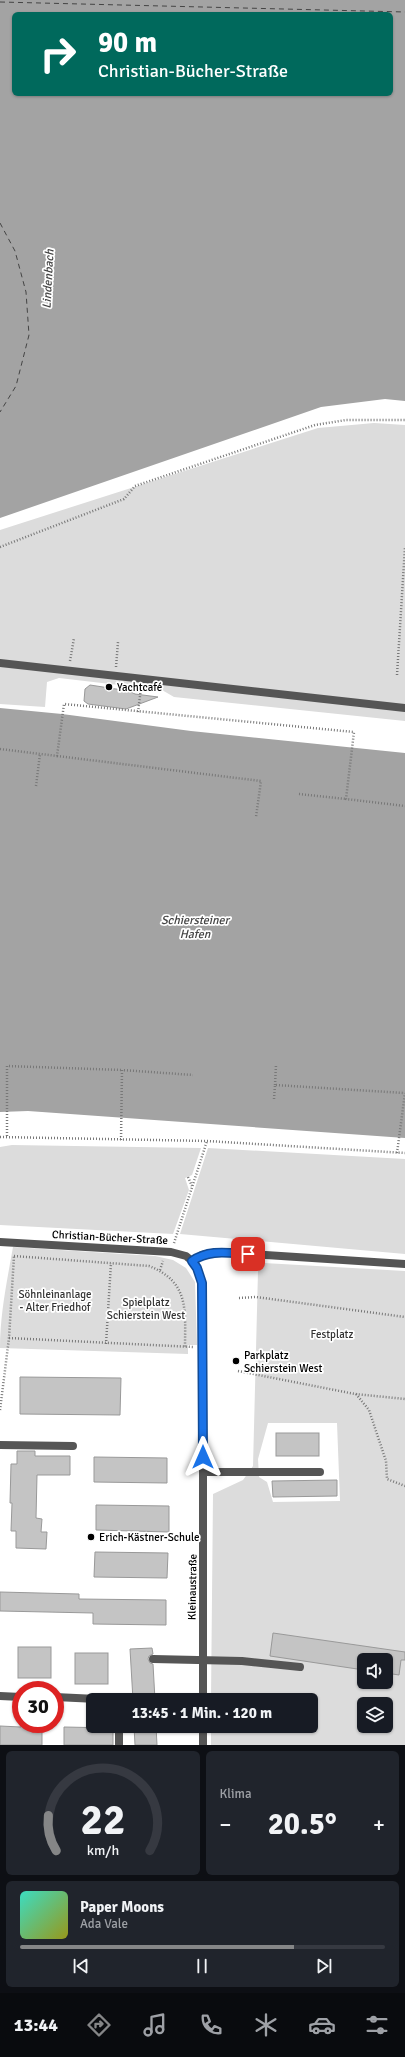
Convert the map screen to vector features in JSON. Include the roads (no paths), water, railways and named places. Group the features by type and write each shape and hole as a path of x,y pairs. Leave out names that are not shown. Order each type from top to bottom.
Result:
{"street":[{"path":"0,663 405,708"},
{"name":"Christian-Bücher-Straße","path":"0,1242 171,1252 179,1253 192,1261"},
{"path":"192,1261 202,1255 217,1252 405,1264"},
{"name":"Kleinaustraße","path":"192,1261 197,1268 202,1283 204,1346 203,1693"},
{"path":"0,1445 72,1446"},
{"path":"203,1472 320,1472"},
{"path":"153,1659 202,1659 260,1662 300,1667"},
{"path":"0,1696 12,1697"},
{"path":"64,1697 86,1698"},
{"path":"119,1733 119,1745"},
{"path":"203,1733 203,1745"}],"water":[{"name":"Lindenbach","path":"0,0 405,0 405,401 385,399 321,407 0,518"},
{"name":"Schiersteiner Hafen","path":"0,708 62,714 191,731 405,753 405,1138 28,1111 0,1112"}],"place":[{"name":"Yachtcafé","path":"109,687"},
{"name":"Parkplatz Schierstein West","path":"236,1361"},
{"name":"Erich-Kästner-Schule","path":"91,1537"}],"park label":[{"name":"Söhnleinanlage - Alter Friedhof","path":"55,1300"},
{"name":"Spielplatz Schierstein West","path":"146,1308"},
{"name":"Festplatz","path":"332,1334"}]}
